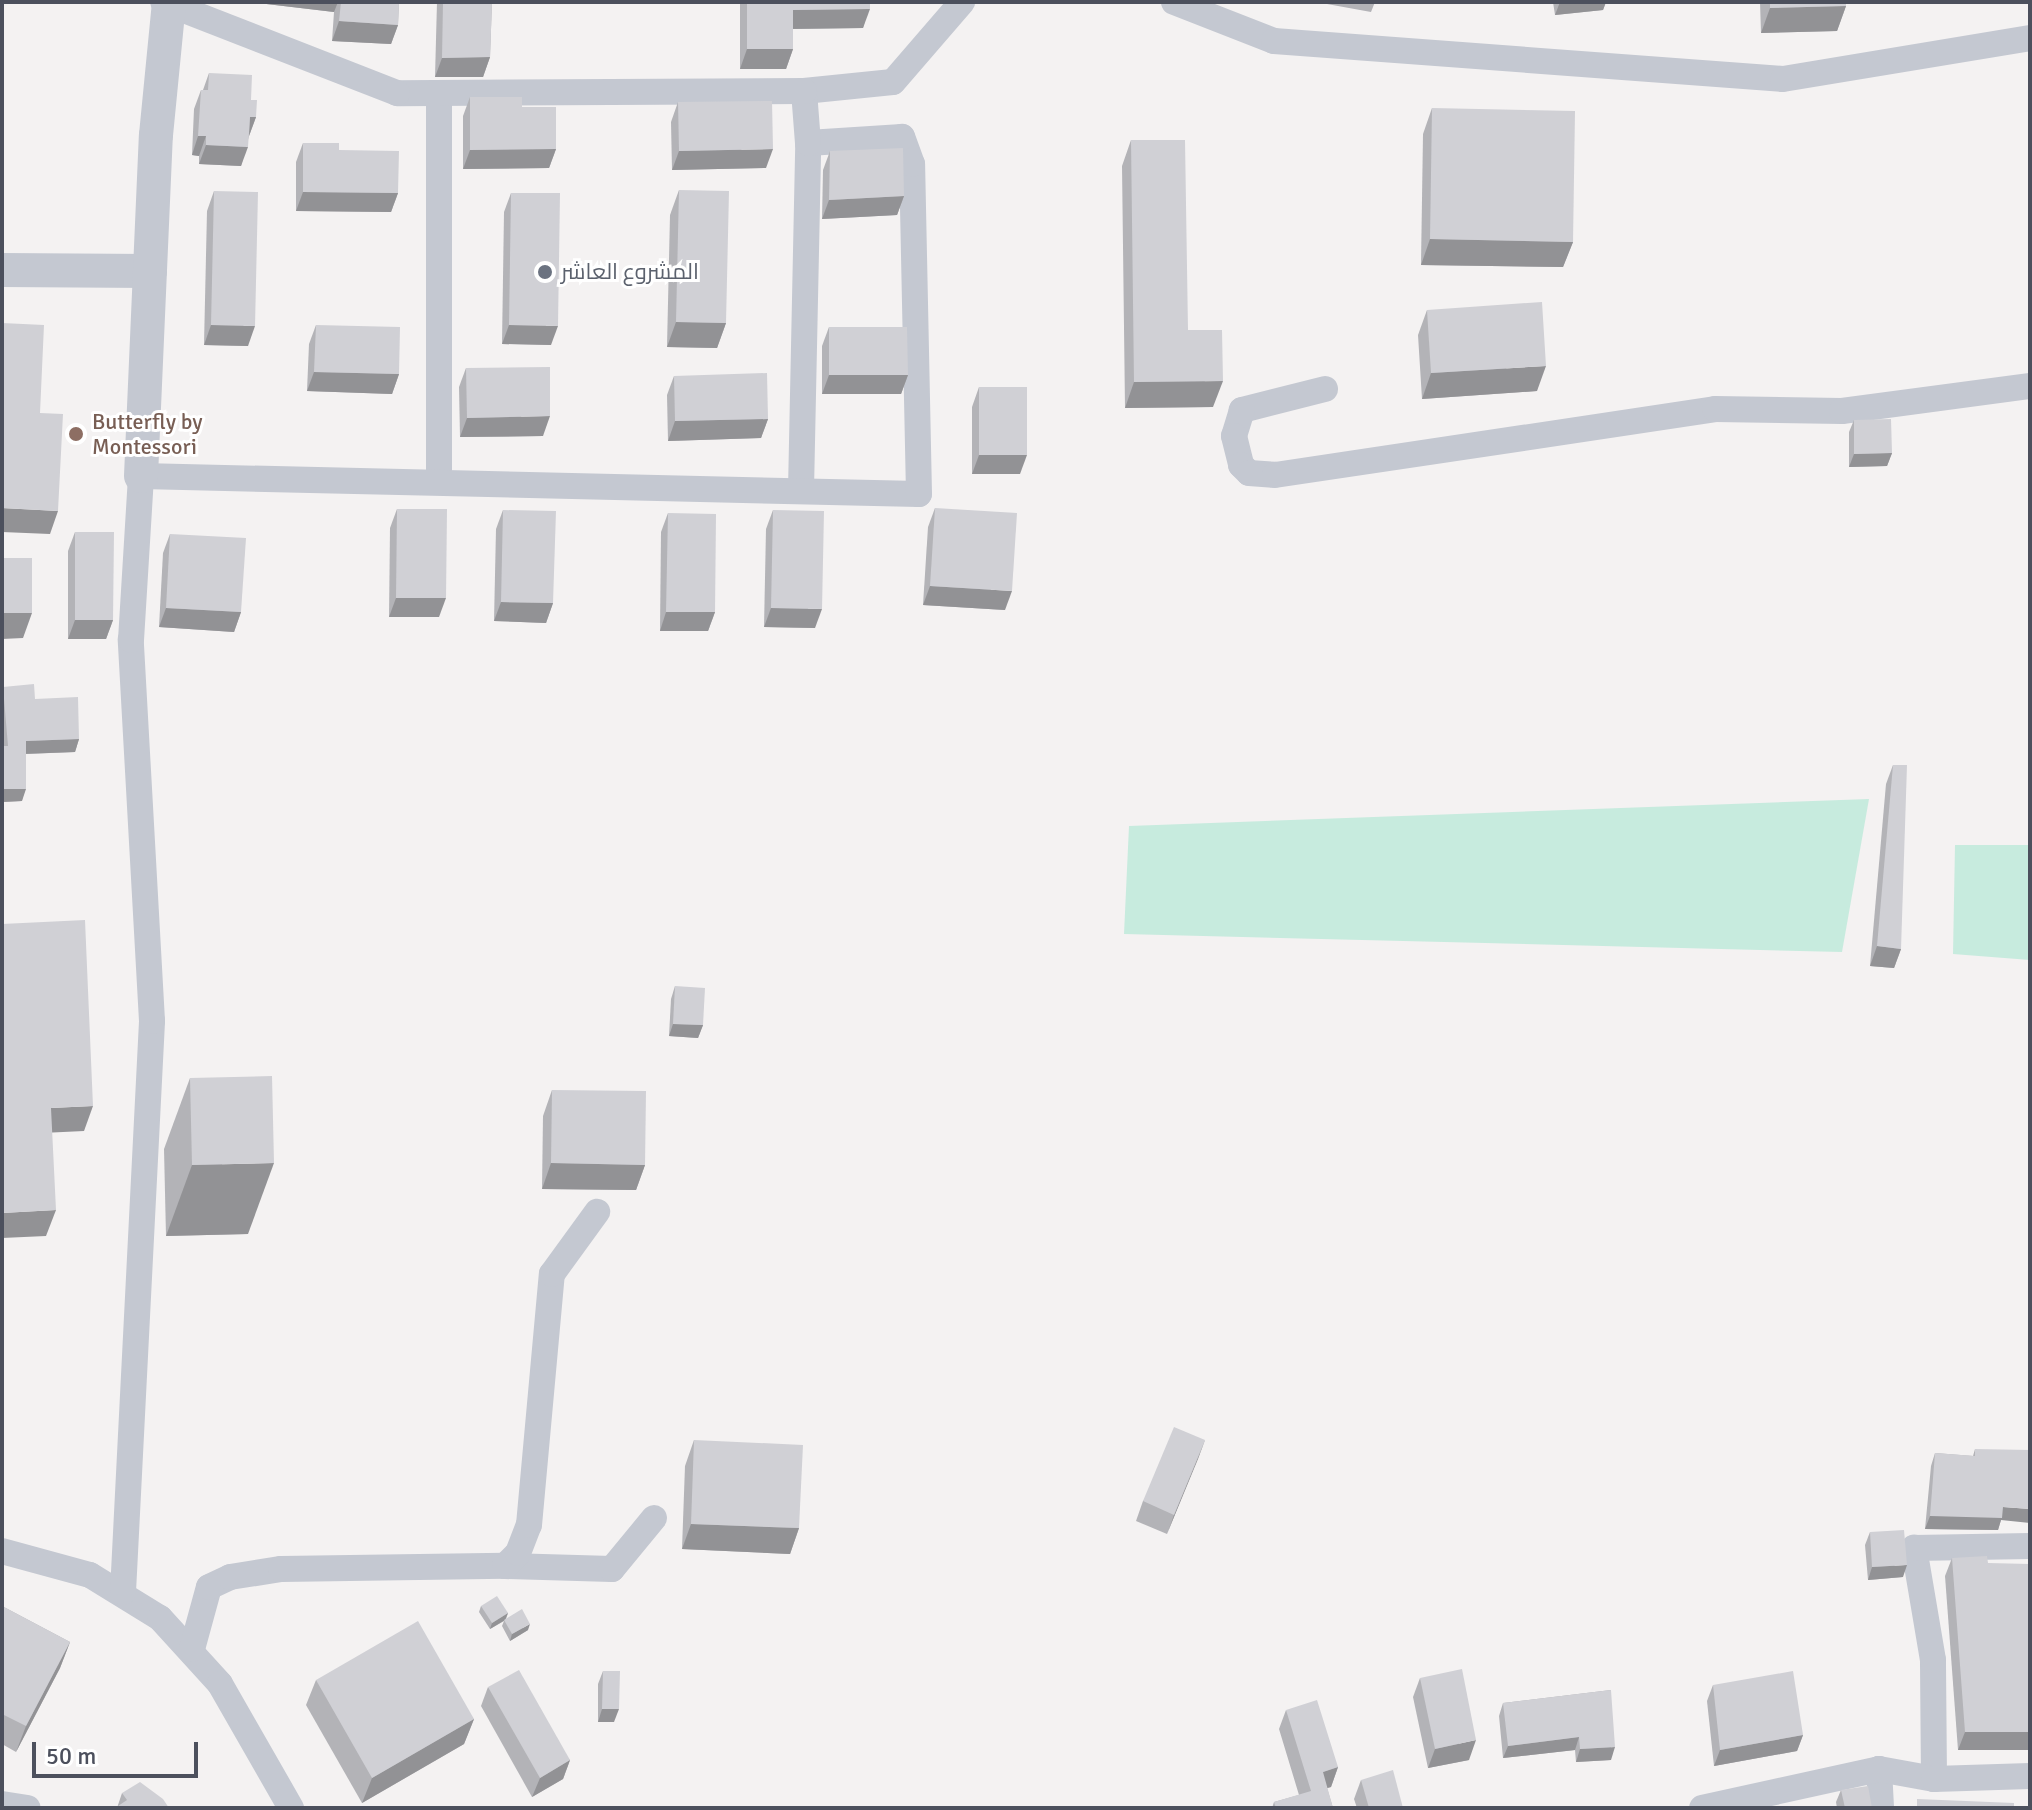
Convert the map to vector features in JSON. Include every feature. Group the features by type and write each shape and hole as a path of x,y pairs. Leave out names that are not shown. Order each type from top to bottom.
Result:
{"street":[{"path":"123,1592 152,1021 142,763 131,651 167,3 397,93 439,93 804,91 893,82 962,2"},
{"path":"1174,2 1274,41 1783,79 2030,38"},
{"path":"801,490 808,143 804,91"},
{"path":"439,93 439,479"},
{"path":"141,476 439,479 919,494 912,164 902,137 808,143"},
{"path":"2,270 150,271"},
{"path":"1325,389 1242,410 1234,436 1241,465 1249,473 1275,475 1715,409 1842,411 2030,386"},
{"path":"505,1566 518,1553 529,1525 552,1274 597,1212"},
{"path":"192,1649 209,1587 230,1577 281,1569 505,1566 612,1569 654,1518"},
{"path":"1934,1779 1933,1660 1914,1548 2030,1546"},
{"path":"2,1551 55,1562 123,1592 192,1649 233,1704 291,1808"},
{"path":"1879,1769 1881,1808"},
{"path":"1702,1808 1879,1769 1934,1779 2030,1776"},
{"path":"2,1804 28,1808"}],"green space":[{"path":"1869,799 1842,952 1124,934 1129,826"},
{"path":"1955,845 2030,845 2030,960 1953,954"}],"building":[{"path":"341,2 399,2 398,25 339,21"},
{"path":"443,2 492,2 490,57 442,58"},
{"path":"747,2 870,2 870,9 793,10 793,49 747,49"},
{"path":"1770,2 1846,2 1846,6 1770,8"},
{"path":"209,73 252,75 251,100 257,100 256,117 250,117 248,147 206,145 206,136 198,136 201,90 208,90"},
{"path":"470,97 522,97 522,107 556,107 556,149 470,150"},
{"path":"772,101 773,149 679,151 678,102"},
{"path":"1432,108 1575,111 1573,242 1430,239"},
{"path":"1131,140 1185,140 1188,330 1222,330 1223,381 1134,382"},
{"path":"303,143 339,143 339,150 399,151 398,193 303,192"},
{"path":"903,148 904,196 829,200 830,151"},
{"path":"679,190 729,191 726,323 676,322"},
{"path":"214,191 258,192 255,326 211,325"},
{"path":"511,193 560,193 558,326 509,325"},
{"path":"1542,302 1546,366 1431,373 1427,310"},
{"path":"2,323 44,325 40,413 63,414 58,511 2,508"},
{"path":"316,325 400,327 399,374 314,372"},
{"path":"829,327 907,327 908,375 829,375"},
{"path":"550,367 550,416 467,418 466,368"},
{"path":"767,373 768,419 675,421 674,376"},
{"path":"979,387 1027,387 1027,455 979,455"},
{"path":"1891,419 1892,453 1854,454 1854,420"},
{"path":"935,508 1017,513 1012,591 930,586"},
{"path":"397,509 447,509 446,598 396,598"},
{"path":"503,510 556,511 553,603 501,602"},
{"path":"773,510 824,511 822,609 771,608"},
{"path":"668,513 716,514 715,612 666,612"},
{"path":"75,532 114,532 113,620 75,620"},
{"path":"170,534 246,538 241,612 166,608"},
{"path":"2,558 32,558 32,613 2,613"},
{"path":"34,684 35,699 78,697 79,739 26,741 26,789 2,789 2,746 8,746 3,687"},
{"path":"1893,765 1907,765 1901,949 1877,946"},
{"path":"85,920 93,1106 51,1108 56,1210 2,1213 2,924"},
{"path":"675,986 705,988 703,1025 673,1024"},
{"path":"272,1076 274,1163 192,1165 190,1078"},
{"path":"552,1090 646,1091 645,1165 551,1163"},
{"path":"1174,1427 1205,1440 1174,1515 1143,1501"},
{"path":"694,1440 803,1445 799,1528 691,1524"},
{"path":"1975,1449 2030,1450 2030,1509 2003,1507 2002,1518 1930,1516 1935,1453 1975,1456"},
{"path":"1904,1530 1907,1565 1872,1567 1870,1532"},
{"path":"1987,1556 1988,1563 2030,1564 2030,1732 1965,1732 1952,1558"},
{"path":"497,1596 508,1613 492,1623 481,1606"},
{"path":"2,1606 70,1642 26,1726 2,1714"},
{"path":"522,1609 530,1624 512,1634 504,1620"},
{"path":"418,1621 474,1719 372,1778 316,1680"},
{"path":"1462,1669 1476,1740 1435,1749 1420,1678"},
{"path":"519,1670 570,1760 540,1778 488,1687"},
{"path":"603,1671 620,1671 619,1709 602,1709"},
{"path":"1793,1671 1803,1735 1720,1750 1713,1685"},
{"path":"1611,1690 1615,1747 1580,1749 1579,1737 1508,1746 1503,1703"},
{"path":"1317,1700 1338,1767 1323,1772 1333,1808 1276,1808 1274,1802 1311,1791 1286,1710"},
{"path":"1393,1770 1403,1808 1369,1808 1361,1780"},
{"path":"140,1782 163,1799 169,1808 119,1808 127,1800 122,1793"},
{"path":"1868,1786 1872,1808 1845,1808 1841,1790"},
{"path":"1917,1799 2014,1803 2014,1808 1917,1808"}],"place":[{"name":"المشروع العاشر","path":"545,272"},
{"name":"Butterfly by Montessori","path":"76,434"}]}
